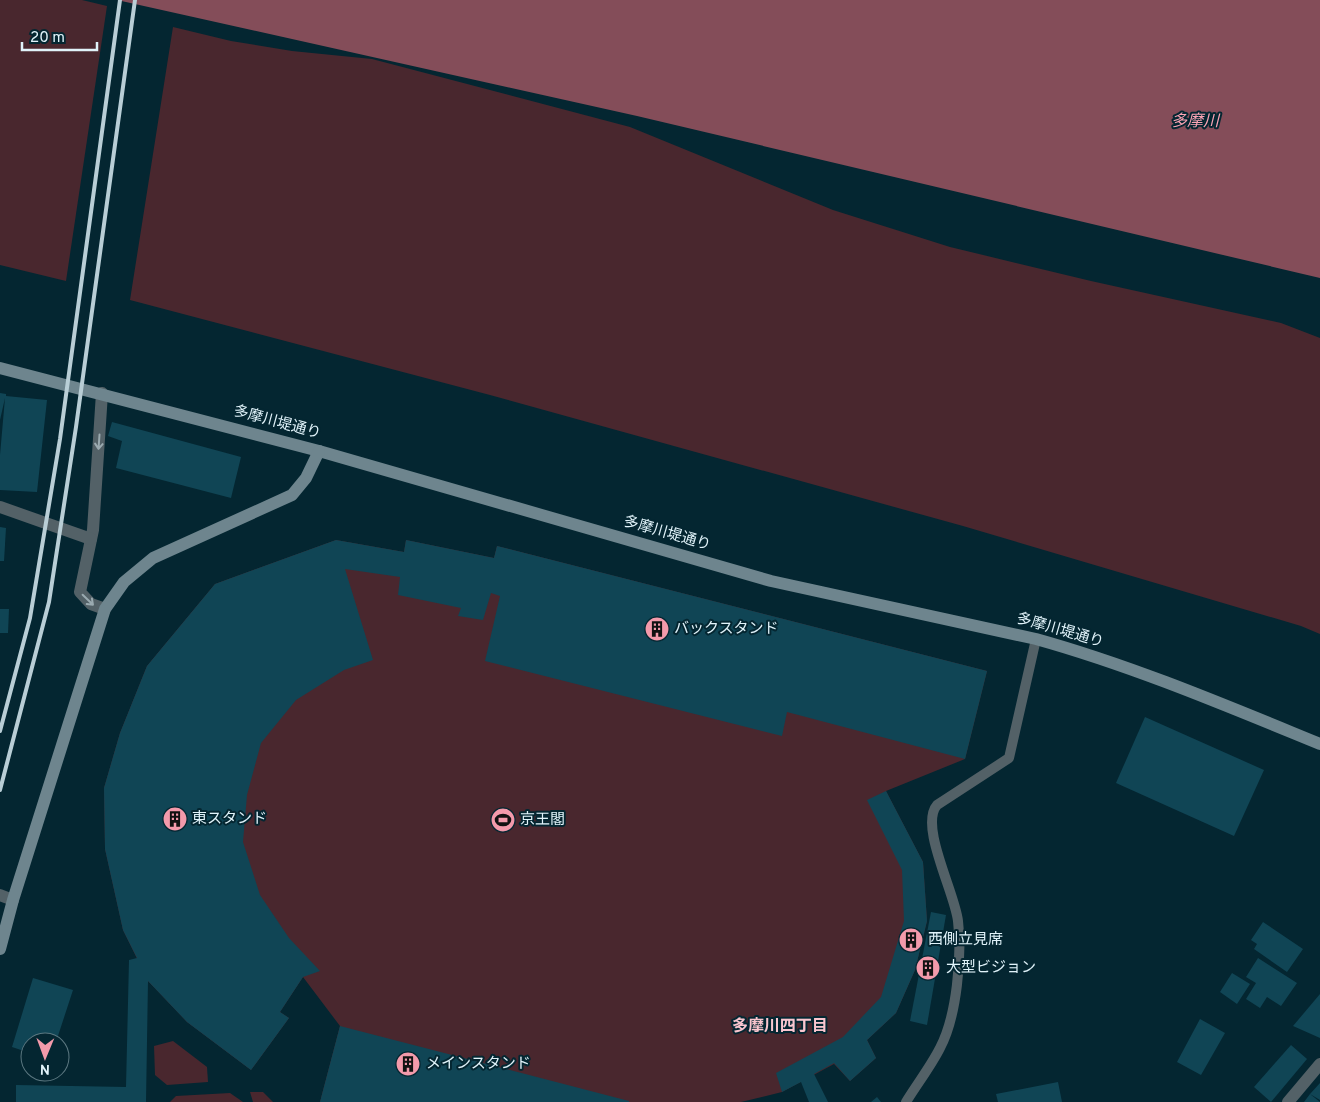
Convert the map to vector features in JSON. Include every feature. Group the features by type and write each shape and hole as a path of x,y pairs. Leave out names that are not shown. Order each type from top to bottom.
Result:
{"street":[{"name":"多摩川堤通り","path":"0,368 319,451 771,581 1036,639 1074,650 1218,702 1320,744"},
{"path":"102,393 91,539 80,592 91,604 105,609"},
{"path":"0,949 13,900 105,609 124,582 153,558 292,494 306,478 319,451"},
{"path":"0,506 91,539"},
{"path":"0,895 13,900"},
{"path":"1288,1102 1320,1064"}],"lane":[{"path":"906,1102 940,1048 948,1030 958,967 958,920 932,833 930,816 937,805 1009,758 1036,639"}],"shaded area":[{"path":"0,0 82,0 107,6 66,281 0,265"},
{"path":"173,27 231,41 292,51 372,59 630,127 833,210 950,247 1091,281 1281,323 1320,338 1320,634 1301,626 963,526 490,395 130,300"},
{"name":"京王閣","path":"336,540 404,552 406,540 494,558 497,546 987,671 965,759 886,791 923,862 927,921 915,970 896,1013 867,1040 876,1058 850,1081 834,1064 782,1092 741,1102 320,1102 340,1026 303,977 280,1012 289,1018 251,1070 187,1022 148,981 123,930 105,849 104,788 120,733 147,666 215,584"},
{"path":"173,1041 207,1067 208,1082 167,1085 155,1075 154,1046"},
{"path":"250,1092 263,1092 273,1102 253,1102"},
{"path":"230,1093 243,1102 170,1102 176,1096"}],"water":[{"name":"多摩川","path":"117,0 1320,0 1320,278 637,116"}],"building":[{"path":"0,393 6,394 6,396 47,400 37,492 0,490 0,455 5,398 0,420"},
{"path":"112,422 241,457 231,498 116,468 122,441 108,436"},
{"path":"0,527 6,528 4,561 0,561"},
{"path":"336,540 404,552 406,540 494,558 497,546 987,671 965,759 787,712 782,736 485,661 500,596 491,593 483,620 458,616 461,608 398,595 400,577 345,569 373,660 344,670 296,700 261,743 247,795 243,842 260,895 289,938 320,971 303,977 280,1012 289,1018 251,1070 187,1022 148,981 146,1102 16,1102 16,1085 126,1087 129,960 137,958 123,930 105,849 104,788 120,733 147,666 215,584"},
{"path":"0,609 9,609 8,633 0,633"},
{"path":"1145,717 1264,770 1234,836 1116,783"},
{"name":"西側立見席","path":"886,791 923,862 927,921 915,970 896,1013 867,1040 876,1058 850,1081 834,1063 814,1074 828,1102 809,1102 801,1082 782,1092 776,1073 843,1037 881,997 904,921 902,870 867,800"},
{"name":"大型ビジョン","path":"931,912 946,915 927,1025 910,1021"},
{"path":"1263,922 1303,949 1287,972 1254,949 1257,944 1251,940"},
{"path":"1258,958 1297,983 1281,1006 1267,997 1260,1008 1246,999 1256,983 1246,977"},
{"path":"1232,973 1250,984 1237,1004 1220,992"},
{"path":"33,978 73,990 59,1032 20,1032 20,1050 12,1047"},
{"path":"1320,994 1320,1038 1293,1026"},
{"path":"1200,1019 1225,1033 1201,1075 1177,1062"},
{"name":"メインスタンド","path":"340,1026 629,1101 629,1102 320,1102"},
{"path":"1291,1045 1307,1059 1271,1102 1254,1087"},
{"path":"1058,1082 1062,1102 998,1102 996,1094"},
{"path":"1320,1083 1320,1100 1310,1094"},
{"path":"1310,1094 1320,1102 1304,1102"},
{"path":"877,1097 881,1102 871,1102"}],"railway":[{"path":"0,731 30,618 60,439 120,0"},
{"path":"0,790 49,602 76,427 135,0"}],"place":[{"name":"バックスタンド","path":"657,629"},
{"name":"東スタンド","path":"175,819"},
{"name":"京王閣","path":"503,820"},
{"name":"西側立見席","path":"911,940"},
{"name":"大型ビジョン","path":"928,968"},
{"name":"メインスタンド","path":"408,1064"}],"district":[{"name":"多摩川四丁目","path":"780,1027"}]}
